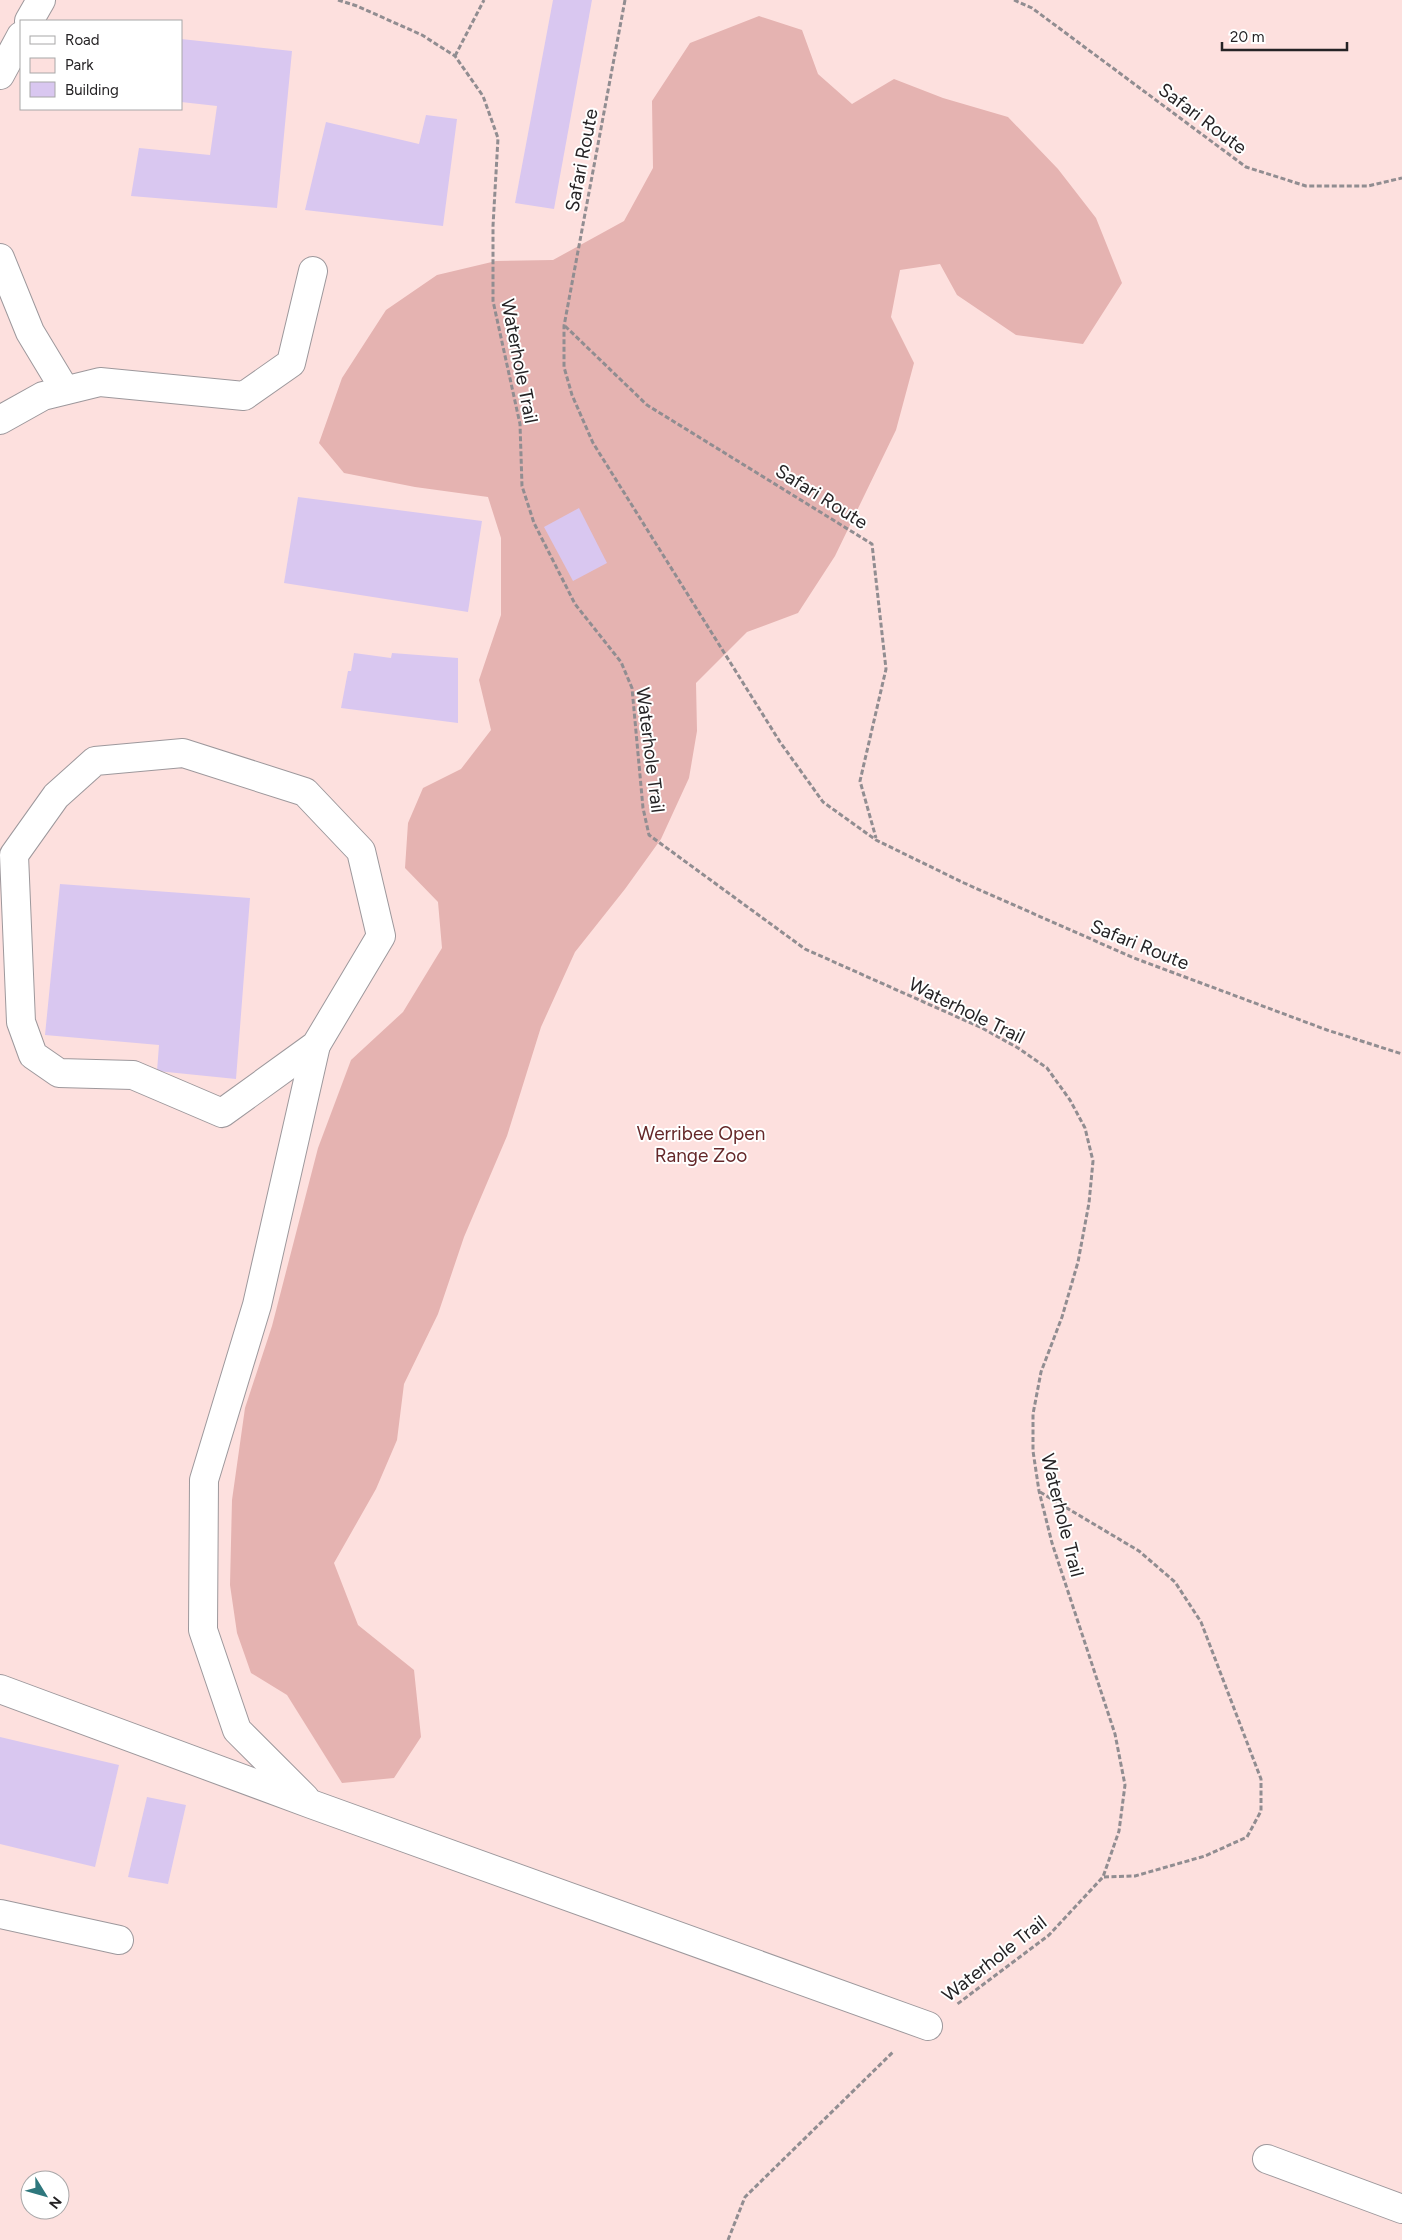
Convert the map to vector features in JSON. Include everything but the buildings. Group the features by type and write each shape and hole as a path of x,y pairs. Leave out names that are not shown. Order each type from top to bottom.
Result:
{"street":[{"path":"30,20 41,0"},
{"path":"0,75 20,38"},
{"path":"0,258 30,332 65,390"},
{"path":"0,420 43,396 100,382 244,396 291,363 313,271"},
{"path":"311,1804 237,1730 202,1630 203,1499 204,1480 257,1305 316,1045 382,936 361,851 305,792 184,753 95,761 56,796 7,855 21,1022 33,1055 59,1073 133,1075 222,1113 316,1045"},
{"path":"0,1689 311,1804 928,2026"},
{"path":"0,1914 119,1940"},
{"path":"1268,2159 1402,2209"}],"path":[{"name":"Waterhole Trail","path":"338,0 357,6 422,35 455,56 482,96 498,138 492,226 493,302 520,424 522,486 534,523 575,604 621,662 632,688 643,808 649,836 805,949 982,1028 1018,1048 1046,1068 1070,1100 1085,1128 1093,1161 1089,1203 1078,1262 1062,1317 1041,1372 1033,1414 1033,1451 1039,1491 1052,1543 1115,1734 1125,1785 1119,1831 1103,1877 1049,1935 892,2053 745,2197 728,2240"},
{"path":"455,56 484,0"},
{"name":"Safari Route","path":"625,0 564,326 564,367 572,395 593,443 780,742 817,794 823,802 876,840 964,883 1134,958 1327,1030 1402,1054"},
{"name":"Safari Route","path":"1014,0 1032,8 1246,167 1306,186 1368,186 1402,178"},
{"name":"Safari Route","path":"564,326 648,405 872,544 886,669 860,782 876,840"},
{"path":"1039,1491 1139,1551 1175,1582 1202,1622 1261,1779 1261,1811 1247,1837 1205,1856 1135,1876 1103,1877"}],"green space":[{"name":"Werribee Open Range Zoo","path":"0,0 1402,0 1402,2240 0,2240"}],"shaded area":[{"path":"759,16 802,30 818,74 852,104 894,79 943,98 1008,117 1058,169 1096,218 1122,283 1083,344 1016,335 957,295 940,264 900,270 891,317 914,363 896,430 835,556 798,613 747,632 696,683 697,731 689,778 661,839 625,889 575,952 541,1027 507,1136 464,1237 438,1314 404,1384 397,1440 376,1489 334,1563 358,1625 414,1670 421,1737 394,1778 342,1783 287,1695 251,1673 237,1633 230,1585 232,1500 245,1408 272,1326 318,1148 351,1060 403,1012 442,948 438,902 405,868 408,823 423,788 461,769 491,730 479,680 501,615 501,538 488,497 415,487 344,473 319,443 342,378 386,310 437,275 496,261 553,260 624,221 653,168 652,101 690,43"}]}
